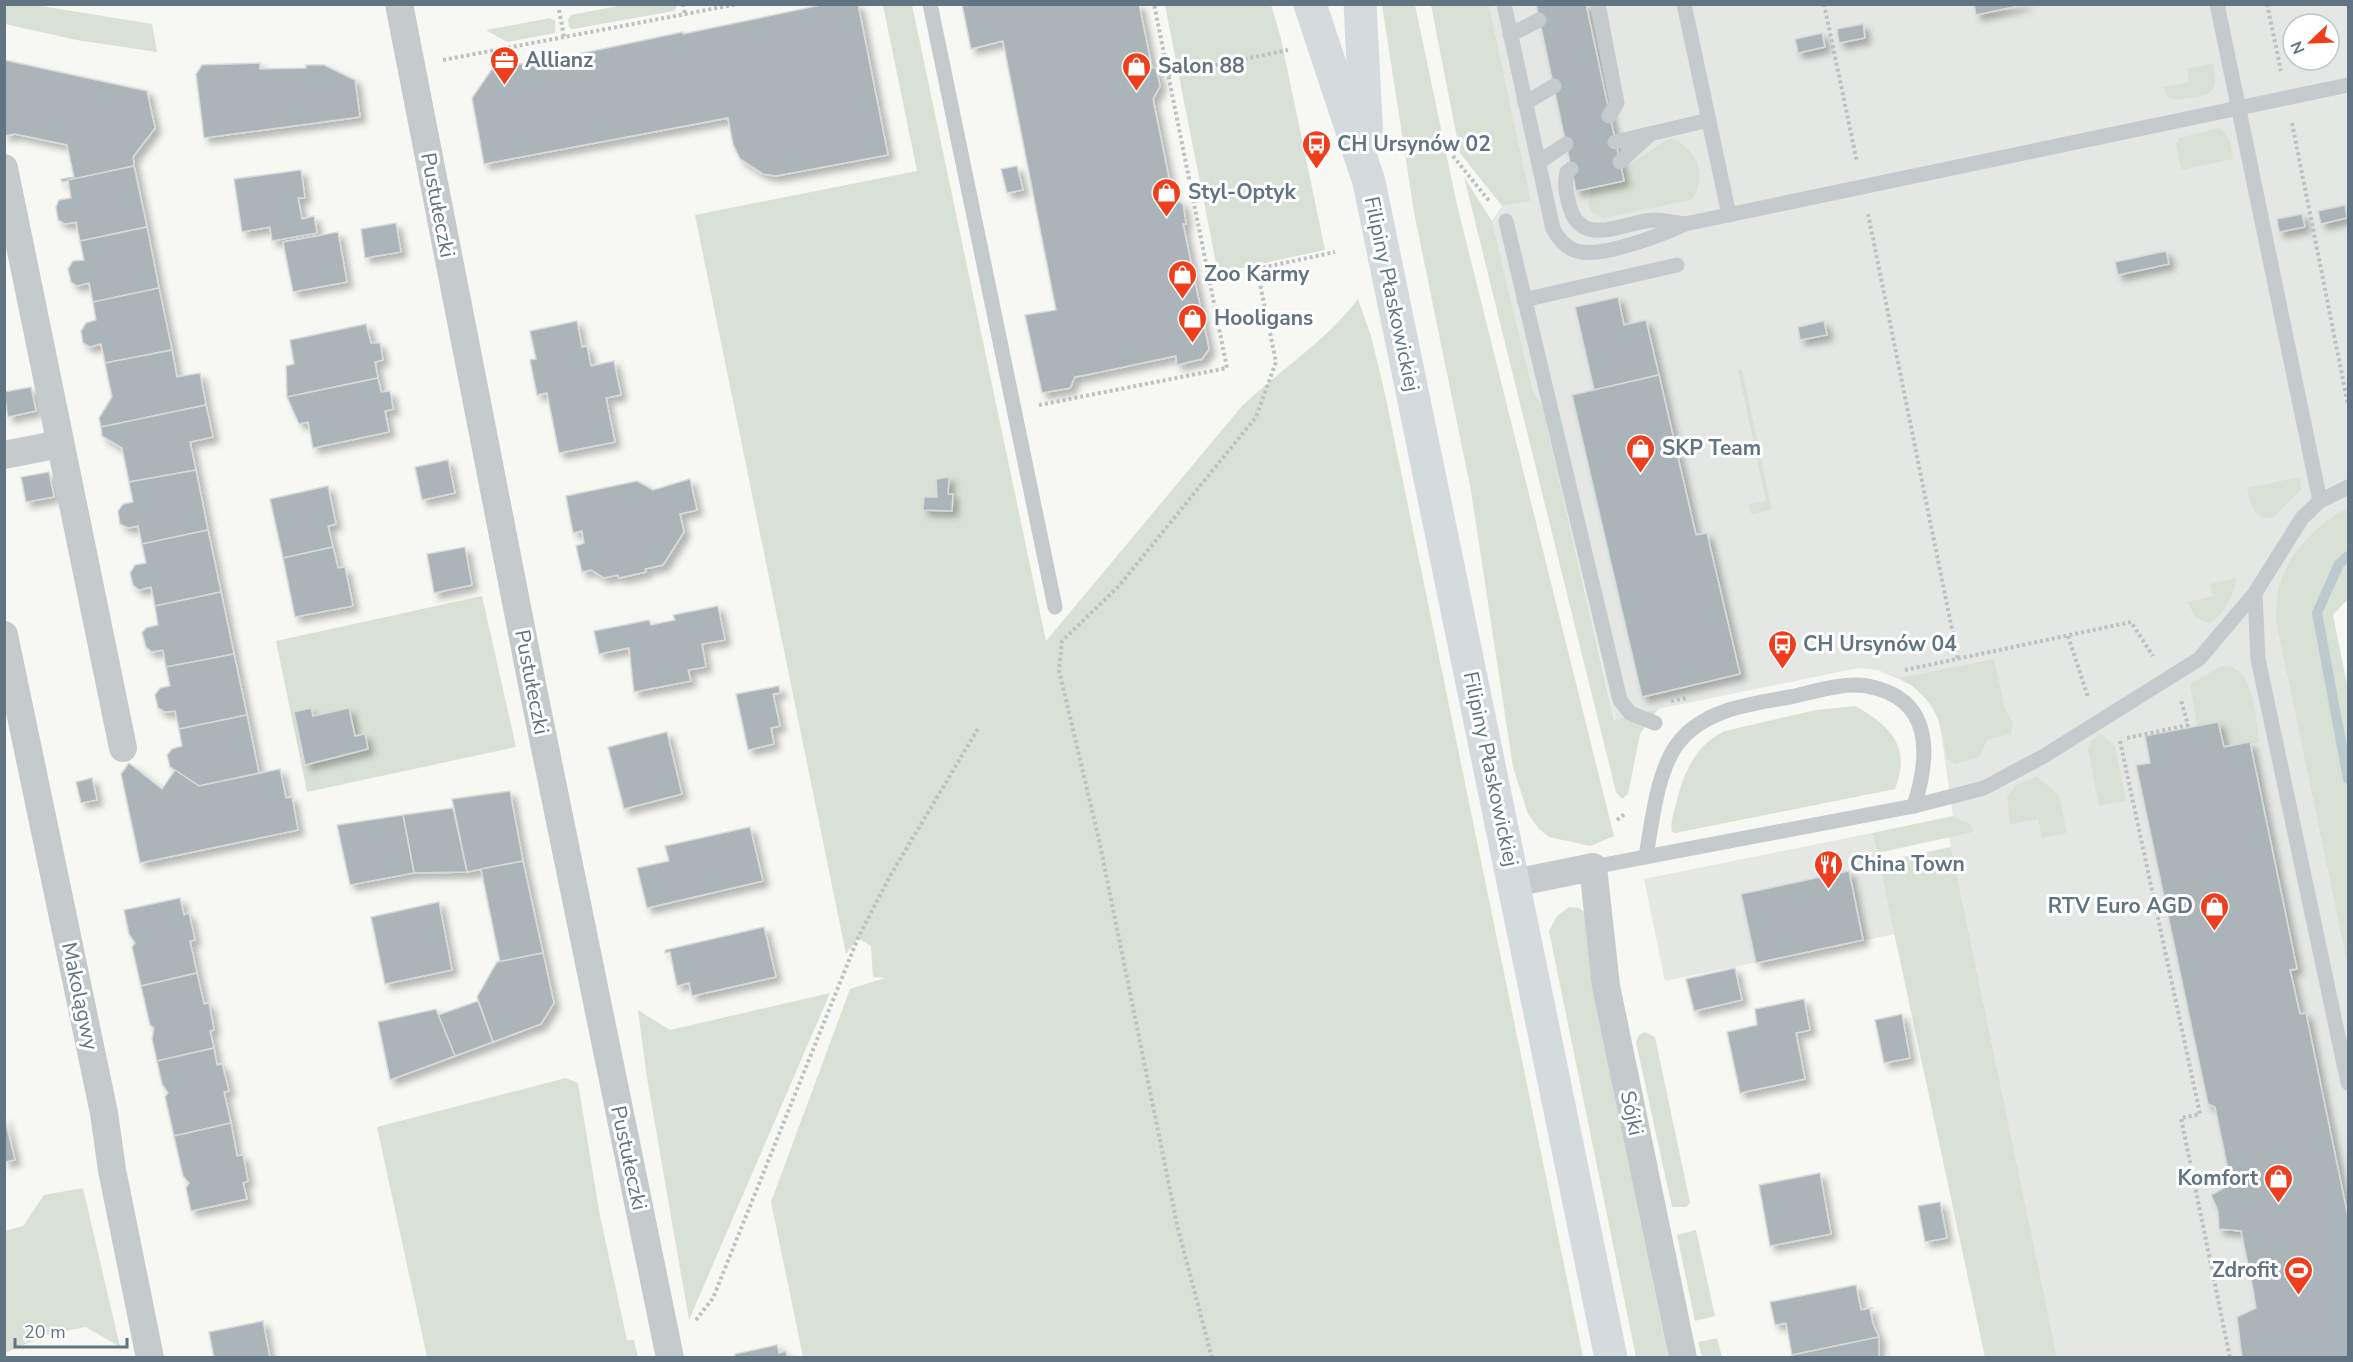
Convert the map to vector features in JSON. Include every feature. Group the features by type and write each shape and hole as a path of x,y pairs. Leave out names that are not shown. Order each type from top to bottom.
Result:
{"main road":[{"name":"Filipiny Płaskowickiej","path":"1310,4 1369,182 1611,1358"},
{"name":"Filipiny Płaskowickiej","path":"1360,4 1369,182"}],"street":[{"name":"Pustułeczki","path":"399,4 534,694 669,1357"},
{"path":"4,168 123,748"},
{"path":"4,455 60,444"},
{"name":"Makolągwy","path":"4,635 104,1113 114,1179 150,1358"},
{"path":"1514,883 1593,867"},
{"name":"Sójki","path":"1593,867 1606,986 1683,1358"}],"lane":[{"path":"930,4 1054,607"},
{"path":"1504,4 1553,230 1565,245 1588,253 1642,241 1685,224 2349,85"},
{"path":"1598,4 1603,56 1617,104 1609,116"},
{"path":"1684,4 1729,215"},
{"path":"2217,4 2320,501"},
{"path":"1510,35 1539,20"},
{"path":"1526,103 1554,86"},
{"path":"1615,142 1709,120"},
{"path":"1620,162 1649,135"},
{"path":"1539,162 1566,144"},
{"path":"1571,169 1567,172 1565,181 1571,190 1574,218 1589,229 1609,230 1653,220 1685,224"},
{"path":"1506,221 1620,700 1630,713 1655,723"},
{"path":"1524,300 1677,265"},
{"path":"1593,867 1914,806 1984,788 2044,756 2199,659 2255,593 2302,518 2320,501 2349,487"},
{"path":"2255,593 2258,659 2349,1083"},
{"path":"1646,856 1658,793 1678,743 1712,715 1848,686 1866,686 1896,697 1906,705 1925,737 1924,775 1914,806"}],"path":[{"path":"682,4 685,15"},
{"path":"436,61 738,4"},
{"path":"1035,406 1227,368 1154,4"},
{"path":"1824,4 1958,659"},
{"path":"2267,4 2349,405"},
{"path":"559,10 564,37"},
{"path":"1168,75 1295,49"},
{"path":"1453,156 1506,221"},
{"path":"1210,279 1335,252"},
{"path":"1212,1358 1178,1229 1099,840 1059,670 1062,641 1119,586 1256,417 1276,362 1257,269"},
{"path":"669,1357 713,1298 858,938 890,876 979,728"},
{"path":"2120,740 2200,1114 2181,1118 2230,1358"}],"shaded area":[{"path":"29,4 152,24 157,52 77,40 5,24 5,5"},
{"path":"623,5 677,6 674,11 573,29 569,27 568,19 571,15"},
{"path":"883,5 912,5 1046,641 1242,406 1316,343 1358,299 1371,336 1385,394 1583,1357 803,1357 771,1202 850,989 885,978 873,977 871,946 858,938 846,954 695,215 917,171"},
{"path":"1165,5 1271,5 1281,39 1325,250 1218,273"},
{"path":"1382,5 1415,5 1457,205 1614,836 1590,846 1549,837 1539,829 1528,814 1513,767 1471,491 1414,212"},
{"path":"1431,5 1489,5 1531,201 1502,206 1460,153"},
{"path":"1489,5 2348,5 2348,508 2325,523 2293,559 2276,605 2276,622 2348,968 2348,1357 2057,1357 1949,837 1974,832 1970,824 1953,816 1939,719 1932,706 1913,686 1878,670 1859,668 1658,709 1615,721 1542,405 1533,392 1492,221 1502,206 1531,201"},
{"path":"550,18 555,21 555,33 507,42 486,30"},
{"path":"2213,63 2215,84 2209,93 2176,100 2169,98 2163,87 2189,82 2187,69"},
{"path":"2219,128 2228,137 2233,159 2181,170 2176,144 2179,138"},
{"path":"1670,138 1687,148 1697,164 1700,173 1699,182 1697,191 1691,200 1603,218 1593,213 1588,205 1591,188 1623,181 1621,170"},
{"path":"1464,177 1492,221 1533,392 1542,405 1614,720 1658,709 1640,734 1628,794 1622,799 1616,792"},
{"path":"1742,369 1772,510 1751,514 1749,504 1766,501 1738,370"},
{"path":"2300,477 2301,490 2274,517 2267,518 2257,515 2247,488"},
{"path":"2348,508 2348,599 2333,615 2348,689 2348,968 2276,622 2276,603 2284,573 2298,550 2317,529"},
{"path":"2236,578 2231,597 2214,620 2209,623 2196,618 2187,602 2213,596 2210,584"},
{"path":"482,596 516,747 307,792 276,641"},
{"path":"1994,659 2005,709 2013,723 2011,734 1988,739 1979,757 1955,764 1946,758 1942,732 1934,711 1921,694 1900,678"},
{"path":"2222,666 2233,667 2241,673 2247,683 2260,742 2224,747 2218,722 2197,726 2190,684"},
{"path":"1855,706 1878,721 1895,739 1901,761 1895,789 1672,832 1673,814 1687,771 1698,752 1715,737 1725,731 1816,710"},
{"path":"2101,734 2115,747 2126,801 2099,806 2088,749 2091,741"},
{"path":"2036,776 2059,795 2067,833 2042,838 2038,819 2010,824 2007,797 2016,785"},
{"path":"1953,816 1970,824 1974,832 1877,853 1872,833"},
{"path":"1872,833 1895,934 1665,981 1644,879"},
{"path":"1951,847 2057,1357 1985,1357 1879,862"},
{"path":"1569,907 1579,908 1585,913 1594,995 1668,1357 1636,1357 1549,931 1557,916"},
{"path":"830,993 689,1320 647,1078 638,1010 670,1030"},
{"path":"1645,1032 1655,1037 1690,1203 1686,1207 1672,1207 1636,1042 1639,1035"},
{"path":"566,1078 578,1083 600,1216 627,1340 634,1340 638,1357 427,1357 377,1127"},
{"path":"83,1188 120,1347 86,1327 49,1334 5,1353 5,1231 23,1226 44,1195"},
{"path":"1696,1230 1715,1316 1695,1321 1677,1235"},
{"path":"1717,1338 1722,1357 1702,1357 1698,1342"}],"building":[{"path":"826,4 858,4 888,155 776,176 763,174 740,159 733,144 728,118 484,164 472,98 492,69 683,32 683,34"},
{"path":"962,4 1139,4 1152,68 1156,68 1160,86 1153,99 1173,198 1183,204 1186,224 1183,224 1209,349 1202,359 1177,365 1176,356 1075,377 1070,388 1042,393 1025,315 1056,310 1003,41 971,49"},
{"path":"1536,4 1586,4 1624,181 1576,191"},
{"path":"1974,4 2027,4 1976,15"},
{"path":"1863,24 1865,38 1839,43 1837,29"},
{"path":"1822,33 1825,47 1798,53 1795,39"},
{"path":"4,60 147,91 155,128 133,157 134,166 62,182 61,179 74,177 67,145 15,134 4,136"},
{"path":"260,63 260,69 306,68 306,65 324,65 355,80 360,117 204,138 196,74 202,65"},
{"path":"134,166 147,227 80,241 76,222 65,224 58,220 56,207 59,200 71,198 68,180"},
{"path":"1017,166 1023,190 1007,193 1001,169"},
{"path":"301,170 305,198 298,198 302,219 314,216 317,233 272,241 270,227 242,232 234,179"},
{"path":"2345,205 2347,218 2321,224 2318,211"},
{"path":"2302,214 2305,227 2279,232 2277,219"},
{"path":"396,223 401,252 365,258 361,229"},
{"path":"147,227 159,288 93,302 89,283 77,286 71,282 68,269 73,261 84,260 80,241"},
{"path":"338,232 347,282 293,292 283,242"},
{"path":"2166,251 2169,264 2118,275 2115,262"},
{"path":"159,288 172,350 105,363 101,344 90,347 83,343 81,331 86,323 96,320 93,302"},
{"path":"1618,297 1624,325 1646,320 1659,375 1594,390 1575,307"},
{"path":"577,321 582,347 587,346 591,366 614,361 621,395 606,398 615,442 559,453 547,393 537,395 530,360 536,359 530,331"},
{"path":"1824,321 1827,335 1800,340 1798,327"},
{"path":"366,324 371,343 380,343 383,360 375,362 378,378 287,397 286,366 294,364 290,340"},
{"path":"172,350 177,377 200,373 206,405 101,427 99,418 112,397 105,363"},
{"path":"1659,375 1696,535 1707,533 1740,674 1642,697 1572,395"},
{"path":"378,378 381,392 390,391 394,409 385,411 389,432 313,448 308,422 299,424 287,397"},
{"path":"31,387 36,411 8,417 4,392"},
{"path":"206,405 213,437 190,442 196,470 129,482 122,448 102,436 101,427"},
{"path":"448,460 455,493 422,500 415,467"},
{"path":"196,470 208,530 142,544 138,526 128,528 120,524 118,511 123,504 133,502 129,482"},
{"path":"49,472 54,497 26,502 21,477"},
{"path":"949,477 948,494 953,494 952,511 923,510 924,497 937,497 936,479"},
{"path":"690,479 697,510 680,514 684,532 663,565 645,569 646,572 619,578 618,575 604,578 591,570 582,572 576,546 584,543 582,531 573,533 566,496 637,481 653,490"},
{"path":"328,486 336,524 328,526 333,547 283,558 270,499"},
{"path":"208,530 221,592 155,606 151,587 139,590 133,585 130,573 135,565 146,563 142,544"},
{"path":"333,547 338,568 345,567 353,606 295,617 283,558"},
{"path":"465,547 472,585 434,593 427,554"},
{"path":"221,592 234,654 166,667 163,650 152,652 146,647 142,633 146,628 158,625 155,606"},
{"path":"718,606 725,640 702,644 706,667 688,670 691,681 634,692 629,648 599,654 594,631 649,620 651,625 675,620 673,615"},
{"path":"234,654 247,715 179,729 175,711 165,712 158,708 155,695 160,688 170,686 166,667"},
{"path":"779,686 780,693 773,694 780,726 771,728 774,744 748,750 736,694"},
{"path":"311,708 313,716 349,708 355,736 365,734 368,749 305,765 294,712"},
{"path":"247,715 259,773 199,786 170,767 167,755 172,749 182,746 179,729"},
{"path":"2218,722 2224,747 2250,742 2297,969 2290,970 2300,1014 2306,1013 2348,1217 2348,1358 2242,1358 2237,1317 2256,1308 2253,1289 2241,1231 2219,1229 2218,1211 2211,1195 2231,1184 2215,1107 2208,1104 2136,765 2150,763 2145,736"},
{"path":"667,732 682,794 624,809 608,747"},
{"path":"129,763 162,789 175,770 199,786 280,769 286,798 292,797 298,830 140,863 121,774"},
{"path":"92,778 97,800 81,803 76,782"},
{"path":"510,791 523,861 467,872 452,799"},
{"path":"453,808 467,872 414,873 403,815"},
{"path":"403,815 414,873 350,885 337,825"},
{"path":"750,827 763,881 647,908 637,868 669,861 665,846"},
{"path":"523,861 543,953 500,962 481,869"},
{"path":"1849,871 1863,940 1756,963 1741,894"},
{"path":"180,898 184,915 189,913 195,940 190,941 197,973 141,986 132,947 135,943 129,934 124,910"},
{"path":"439,902 452,970 385,984 371,917"},
{"path":"764,927 776,977 692,996 689,983 677,986 670,952 665,953 665,950"},
{"path":"543,953 554,1003 541,1024 493,1042 477,997 497,962"},
{"path":"1735,968 1742,1000 1694,1011 1686,979"},
{"path":"197,973 204,1004 209,1003 214,1030 210,1031 214,1048 157,1061 152,1039 154,1028 150,1025 141,986"},
{"path":"1804,999 1810,1030 1796,1033 1805,1079 1740,1093 1727,1032 1757,1025 1755,1009"},
{"path":"478,1001 493,1042 455,1056 438,1015"},
{"path":"436,1009 455,1056 390,1080 378,1022"},
{"path":"1902,1014 1910,1058 1884,1063 1875,1020"},
{"path":"214,1048 217,1065 222,1064 229,1091 224,1092 231,1123 174,1136 165,1097 168,1093 162,1084 157,1061"},
{"path":"4,1116 15,1160 4,1162"},
{"path":"231,1123 237,1156 243,1155 248,1181 243,1183 247,1199 191,1211 186,1188 189,1183 183,1176 174,1136"},
{"path":"1820,1173 1831,1234 1770,1246 1759,1185"},
{"path":"1940,1202 1947,1238 1925,1242 1918,1206"},
{"path":"1856,1285 1861,1310 1872,1308 1870,1310 1873,1324 1879,1337 1792,1355 1786,1323 1775,1325 1770,1302"},
{"path":"263,1321 270,1358 214,1358 209,1332"},
{"path":"1879,1337 1879,1358 1793,1358 1792,1355"},
{"path":"777,1345 779,1353 786,1351 787,1358 735,1358 735,1354"}],"waterway":[{"path":"2348,556 2339,564 2317,613 2348,779"}],"place":[{"name":"Allianz","path":"504,86"},
{"name":"Salon 88","path":"1137,92"},
{"name":"CH Ursynów 02","path":"1316,170"},
{"name":"Styl-Optyk","path":"1167,218"},
{"name":"Zoo Karmy","path":"1183,300"},
{"name":"Hooligans","path":"1193,344"},
{"name":"SKP Team","path":"1641,474"},
{"name":"CH Ursynów 04","path":"1782,670"},
{"name":"China Town","path":"1829,890"},
{"name":"RTV Euro AGD","path":"2214,932"},
{"name":"Komfort","path":"2279,1204"},
{"name":"Zdrofit","path":"2299,1296"}]}
